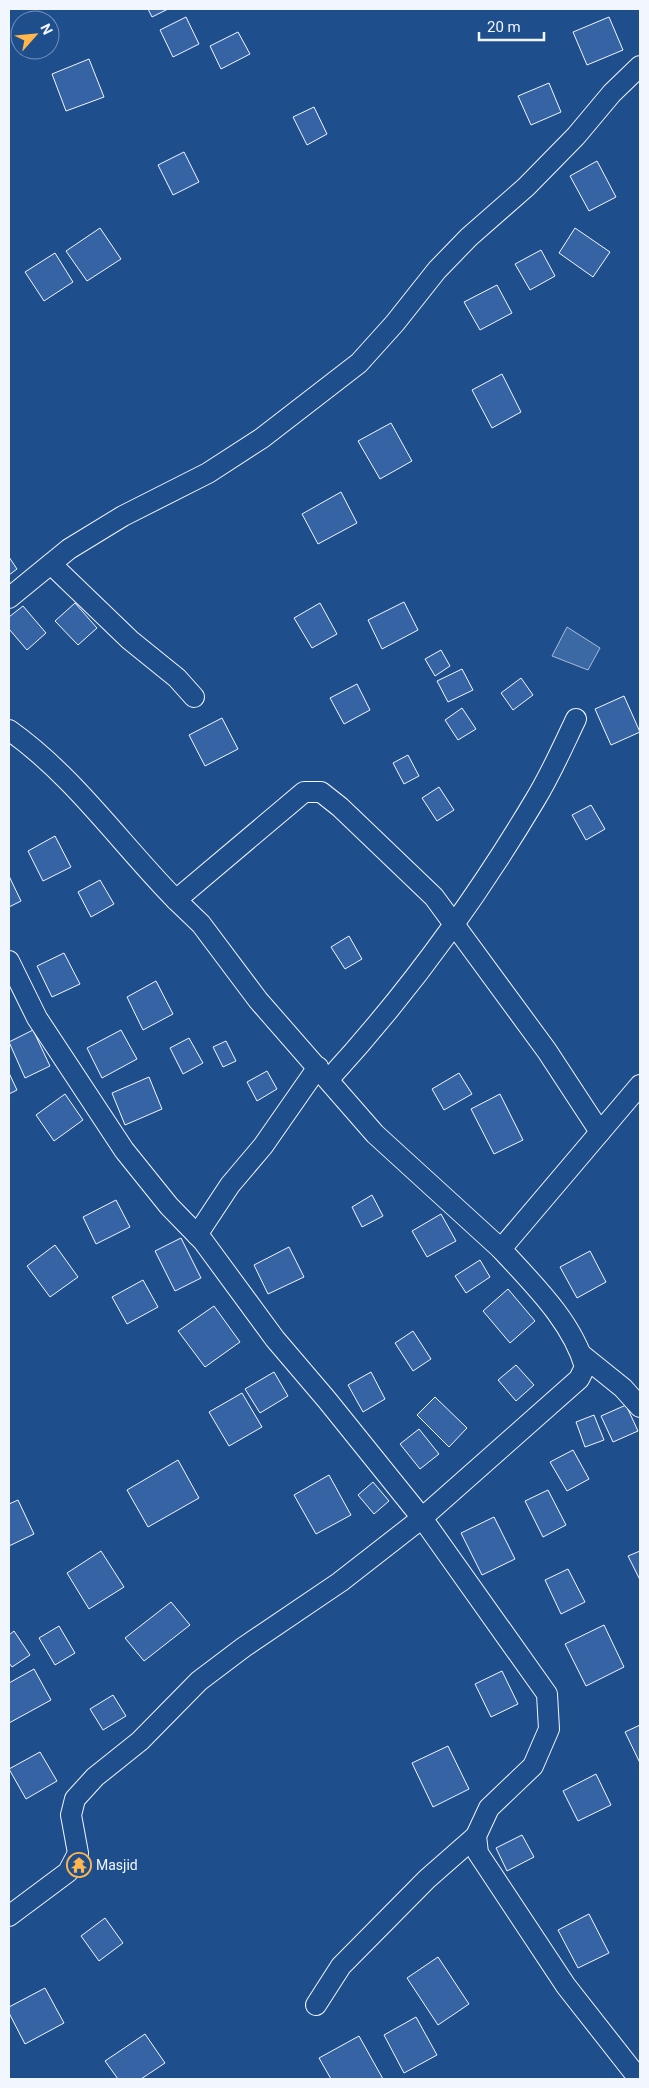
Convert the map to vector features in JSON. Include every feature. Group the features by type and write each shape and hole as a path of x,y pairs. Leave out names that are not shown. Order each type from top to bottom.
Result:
{"street":[{"path":"9,598 69,549 123,516 208,473 254,443 359,362 469,236 526,187 576,136 612,93 640,66"},
{"path":"51,564 130,640 177,678 194,697"},
{"path":"197,1234 230,1185 324,1073 360,1046 455,925 536,798 576,719"},
{"path":"9,730 69,781 142,865 200,924 258,1000 324,1073 375,1134 501,1249 531,1282 572,1335 582,1354 585,1367 580,1379 422,1518 340,1582 244,1646 199,1681 140,1741 95,1777 75,1799 70,1815 78,1852 68,1872 9,1916"},
{"path":"176,900 304,792 321,792 434,897 548,1052 600,1132"},
{"path":"9,961 37,1018 124,1150 169,1206 197,1234 275,1339 422,1518 547,1694 549,1729 533,1766 489,1808 476,1836 427,1879 341,1966 316,2005"},
{"path":"501,1249 640,1084"},
{"path":"582,1354 623,1388 640,1407"},
{"path":"476,1836 478,1853 566,1986 639,2079"}],"water":[{"path":"567,627 600,648 588,670 552,656"}],"building":[{"path":"148,9 168,9 152,17"},
{"path":"186,17 199,44 173,57 160,30"},
{"path":"609,17 623,50 587,65 573,32"},
{"path":"238,32 250,54 221,69 210,46"},
{"path":"89,59 104,97 66,111 52,74"},
{"path":"549,83 561,112 531,125 518,96"},
{"path":"314,107 327,134 307,145 293,117"},
{"path":"184,152 199,182 173,195 158,165"},
{"path":"597,161 616,197 589,211 570,176"},
{"path":"100,228 121,259 87,281 66,251"},
{"path":"575,228 610,252 593,277 559,253"},
{"path":"541,250 555,276 530,290 515,264"},
{"path":"55,253 73,282 44,301 25,272"},
{"path":"497,285 512,313 480,330 464,302"},
{"path":"502,374 521,412 492,428 472,390"},
{"path":"391,423 412,461 380,479 358,441"},
{"path":"341,492 357,523 318,544 302,514"},
{"path":"9,557 17,569 9,575"},
{"path":"404,602 418,630 382,649 368,620"},
{"path":"75,603 97,628 78,645 55,621"},
{"path":"320,603 337,634 312,648 294,618"},
{"path":"23,606 46,633 27,650 9,629 9,617"},
{"path":"441,650 450,666 435,676 425,659"},
{"path":"462,669 473,690 448,702 437,681"},
{"path":"521,678 533,695 513,710 501,693"},
{"path":"357,684 370,710 344,724 330,698"},
{"path":"624,696 640,732 611,745 595,709"},
{"path":"462,708 476,729 458,740 445,720"},
{"path":"222,718 238,749 205,766 189,735"},
{"path":"408,755 419,776 404,784 393,763"},
{"path":"439,787 454,810 437,821 422,798"},
{"path":"591,805 605,829 586,840 572,815"},
{"path":"55,836 71,867 43,881 28,851"},
{"path":"9,876 21,901 9,907"},
{"path":"100,880 114,904 91,917 78,892"},
{"path":"349,936 362,959 345,969 331,947"},
{"path":"64,953 80,984 52,997 37,966"},
{"path":"156,981 173,1014 143,1030 127,997"},
{"path":"33,1030 50,1066 25,1078 9,1042"},
{"path":"121,1030 137,1059 102,1078 87,1048"},
{"path":"189,1038 203,1063 183,1074 170,1048"},
{"path":"226,1041 236,1061 223,1067 213,1047"},
{"path":"267,1071 277,1089 257,1101 247,1082"},
{"path":"9,1073 17,1090 9,1094"},
{"path":"459,1073 472,1094 444,1110 432,1089"},
{"path":"149,1077 162,1109 125,1125 112,1093"},
{"path":"65,1094 83,1120 54,1141 36,1115"},
{"path":"500,1094 523,1140 494,1154 471,1109"},
{"path":"372,1195 383,1216 362,1227 352,1207"},
{"path":"116,1200 130,1227 96,1244 83,1217"},
{"path":"441,1214 456,1241 427,1257 412,1231"},
{"path":"181,1238 201,1278 175,1291 155,1251"},
{"path":"55,1245 78,1277 50,1297 27,1266"},
{"path":"289,1247 304,1277 268,1294 254,1265"},
{"path":"590,1251 606,1282 577,1298 560,1267"},
{"path":"480,1260 490,1277 466,1293 455,1276"},
{"path":"143,1280 158,1307 127,1324 112,1297"},
{"path":"508,1289 535,1321 510,1343 483,1311"},
{"path":"214,1306 240,1342 205,1367 178,1331"},
{"path":"413,1331 431,1359 413,1371 395,1343"},
{"path":"516,1365 534,1385 516,1401 498,1380"},
{"path":"274,1372 288,1396 260,1413 245,1389"},
{"path":"371,1372 385,1399 363,1412 348,1385"},
{"path":"242,1393 262,1427 229,1446 209,1412"},
{"path":"435,1397 467,1428 449,1447 417,1415"},
{"path":"626,1405 638,1431 613,1442 601,1416"},
{"path":"594,1415 604,1440 585,1447 576,1422"},
{"path":"419,1429 439,1454 420,1469 400,1444"},
{"path":"573,1450 589,1479 567,1491 550,1462"},
{"path":"178,1460 199,1498 148,1527 127,1490"},
{"path":"329,1475 351,1515 316,1534 294,1495"},
{"path":"373,1482 389,1501 374,1514 358,1495"},
{"path":"548,1490 566,1525 543,1537 525,1501"},
{"path":"18,1500 34,1534 9,1546 9,1504"},
{"path":"494,1517 515,1559 482,1575 461,1533"},
{"path":"101,1551 124,1587 89,1609 67,1573"},
{"path":"640,1551 640,1580 628,1556"},
{"path":"568,1569 585,1602 561,1614 545,1580"},
{"path":"171,1602 190,1625 144,1661 125,1638"},
{"path":"604,1625 624,1667 586,1686 565,1644"},
{"path":"59,1626 75,1653 55,1665 39,1638"},
{"path":"14,1631 30,1655 12,1667 9,1663 9,1635"},
{"path":"34,1669 51,1700 9,1723 9,1683"},
{"path":"502,1671 518,1704 491,1717 475,1684"},
{"path":"113,1695 126,1716 103,1730 90,1709"},
{"path":"640,1725 640,1763 625,1732"},
{"path":"448,1746 469,1789 433,1807 412,1763"},
{"path":"40,1752 57,1781 26,1799 9,1769"},
{"path":"596,1774 611,1805 578,1821 563,1791"},
{"path":"522,1835 534,1857 507,1871 496,1848"},
{"path":"589,1914 609,1953 578,1968 558,1930"},
{"path":"105,1918 123,1943 99,1961 81,1936"},
{"path":"438,1957 469,2004 438,2025 407,1978"},
{"path":"45,1988 64,2023 25,2044 9,2013 9,2007"},
{"path":"416,2017 437,2055 404,2073 384,2035"},
{"path":"145,2034 165,2063 141,2079 118,2079 105,2061"},
{"path":"359,2036 383,2079 331,2079 319,2058"}],"place":[{"name":"Masjid","path":"79,1865"}]}
